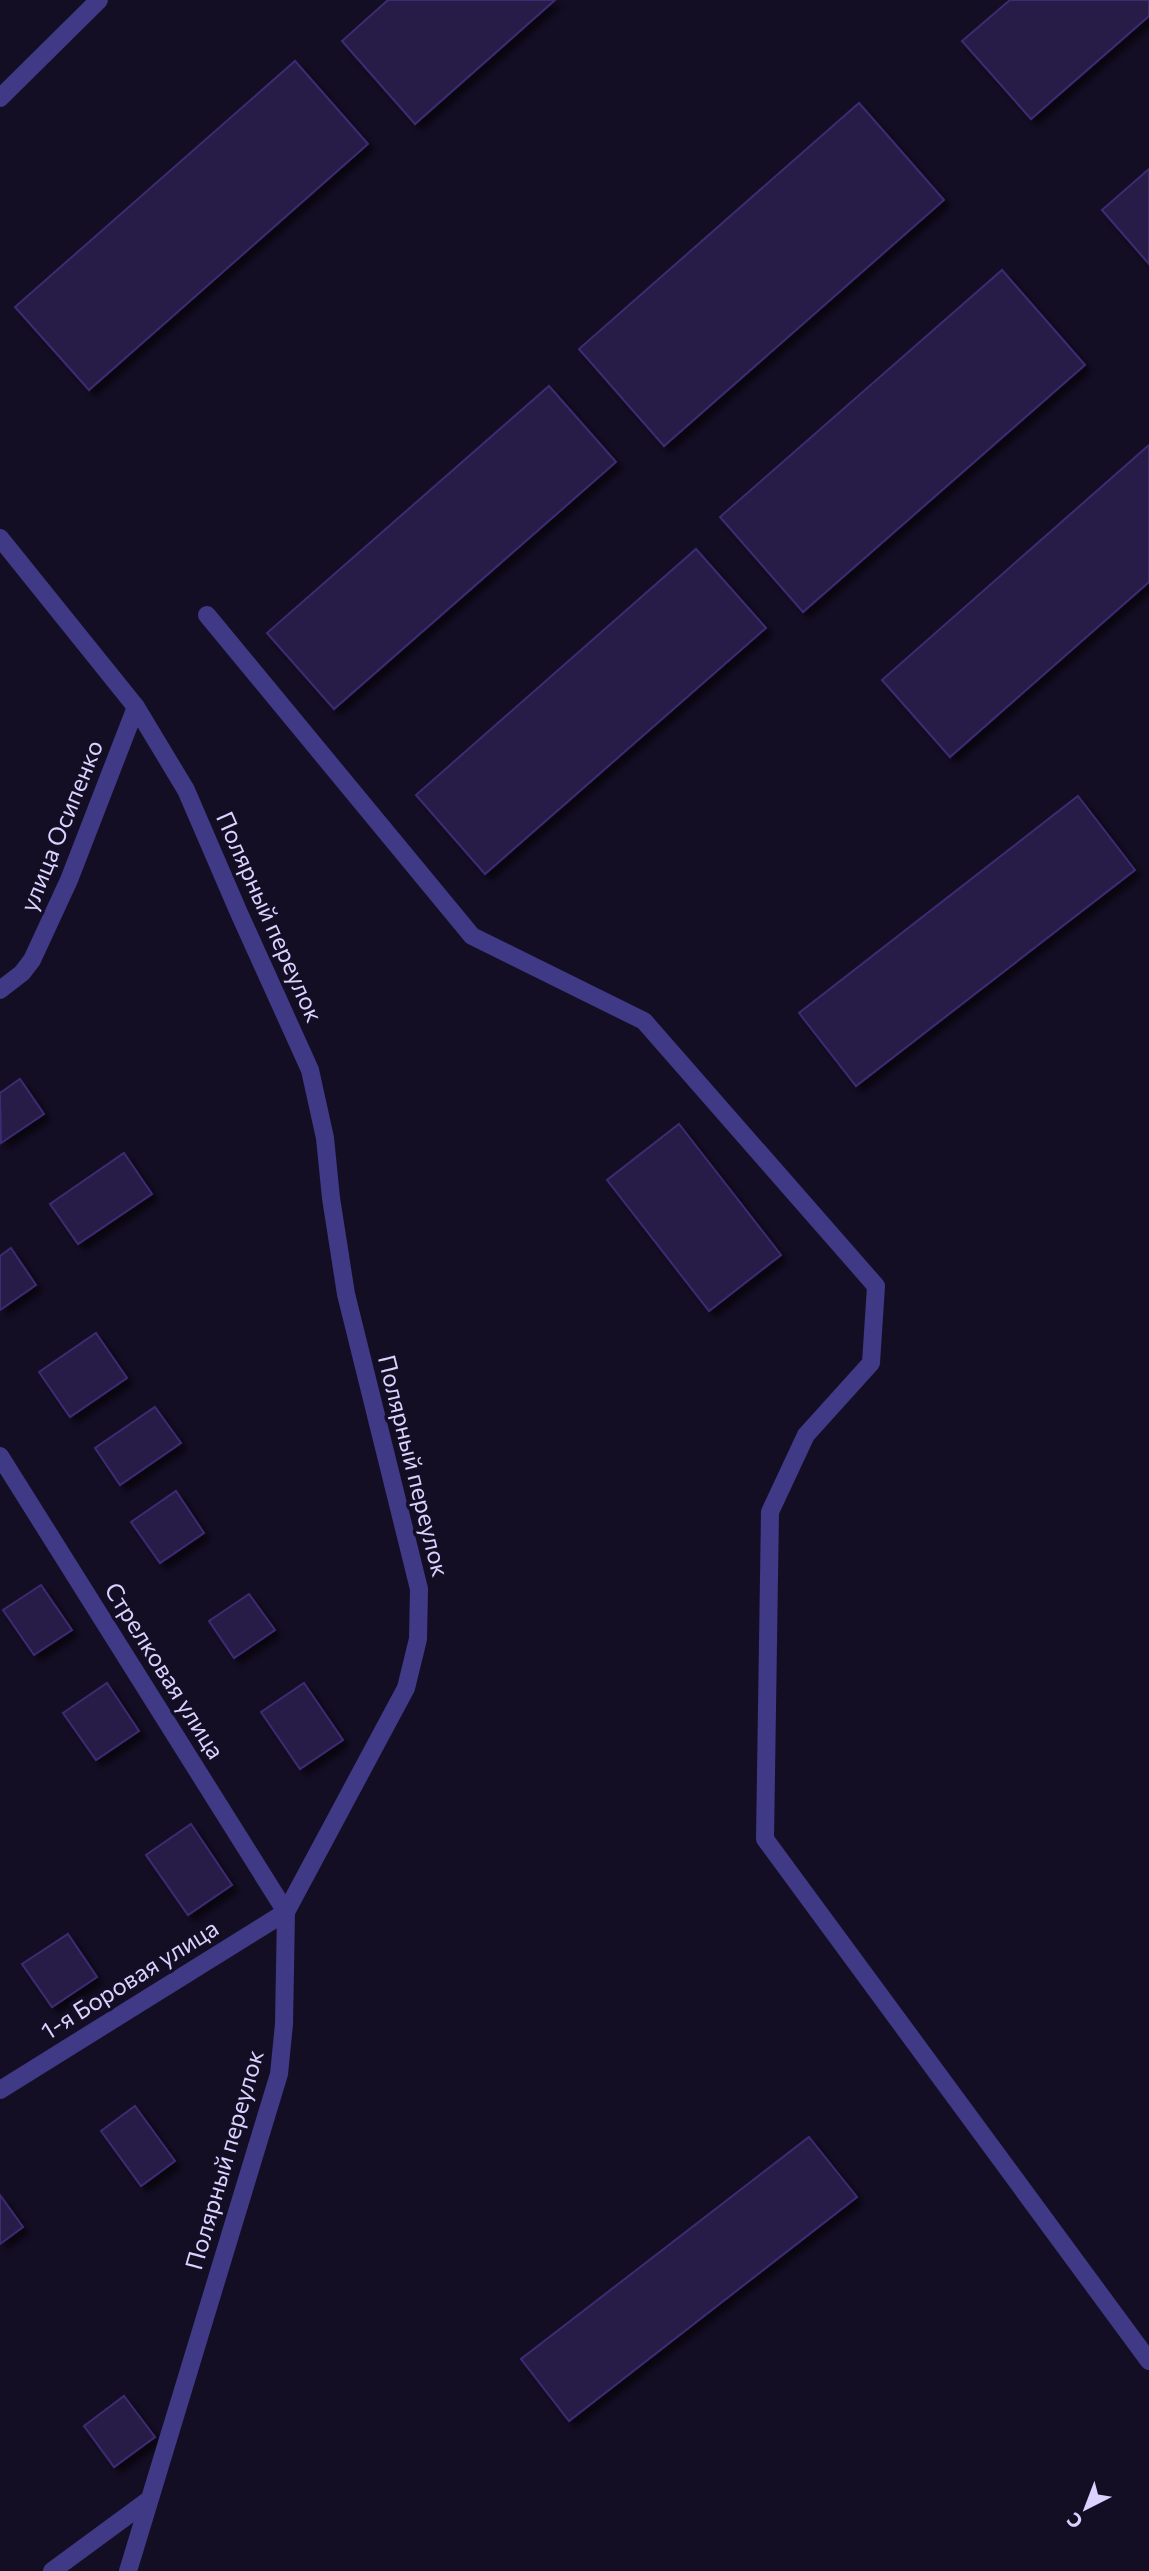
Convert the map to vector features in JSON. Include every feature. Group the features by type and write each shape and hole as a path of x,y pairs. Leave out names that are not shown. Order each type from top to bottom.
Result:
{"street":[{"path":"0,98 99,0"},
{"name":"Полярный переулок","path":"0,538 136,707 186,790 310,1070 325,1138 346,1294 419,1589 418,1639 406,1688 286,1912 284,2024 279,2074 128,2571"},
{"path":"207,615 472,936 644,1021 876,1286 871,1363 806,1435 770,1512 765,1839 1149,2361"},
{"name":"улица Осипенко","path":"0,990 22,973 32,960 69,880 136,707"},
{"name":"Стрелковая улица","path":"0,1456 286,1912"},
{"name":"1-я Боровая улица","path":"0,2090 286,1912"},
{"path":"52,2571 150,2499"}],"building":[{"path":"388,0 555,0 415,124 342,41"},
{"path":"1010,0 1149,0 1149,16 1031,119 962,41"},
{"path":"295,61 368,144 89,390 15,307"},
{"path":"859,103 944,200 664,446 579,349"},
{"path":"1149,169 1149,264 1102,210"},
{"path":"1002,270 1085,365 803,612 720,517"},
{"path":"549,386 616,462 334,709 267,633"},
{"path":"1149,445 1149,582 950,757 882,680"},
{"path":"696,549 766,628 485,874 416,795"},
{"path":"1078,796 1135,870 856,1086 799,1013"},
{"path":"20,1079 44,1114 1,1143 0,1093"},
{"path":"679,1124 781,1255 709,1311 607,1180"},
{"path":"124,1153 152,1194 78,1244 50,1204"},
{"path":"11,1248 36,1285 0,1310 0,1256"},
{"path":"96,1333 127,1378 70,1417 39,1372"},
{"path":"155,1407 181,1443 120,1485 95,1448"},
{"path":"176,1491 204,1533 160,1563 131,1522"},
{"path":"41,1585 72,1630 34,1655 3,1610"},
{"path":"249,1594 275,1630 234,1658 209,1621"},
{"path":"107,1683 139,1731 96,1760 63,1713"},
{"path":"304,1683 343,1740 300,1769 261,1712"},
{"path":"191,1824 232,1885 188,1915 146,1855"},
{"path":"68,1934 97,1977 52,2007 22,1964"},
{"path":"135,2106 175,2161 141,2186 101,2131"},
{"path":"809,2137 857,2197 569,2421 521,2359"},
{"path":"0,2195 23,2227 0,2244"},
{"path":"124,2396 155,2437 114,2467 84,2426"}]}
